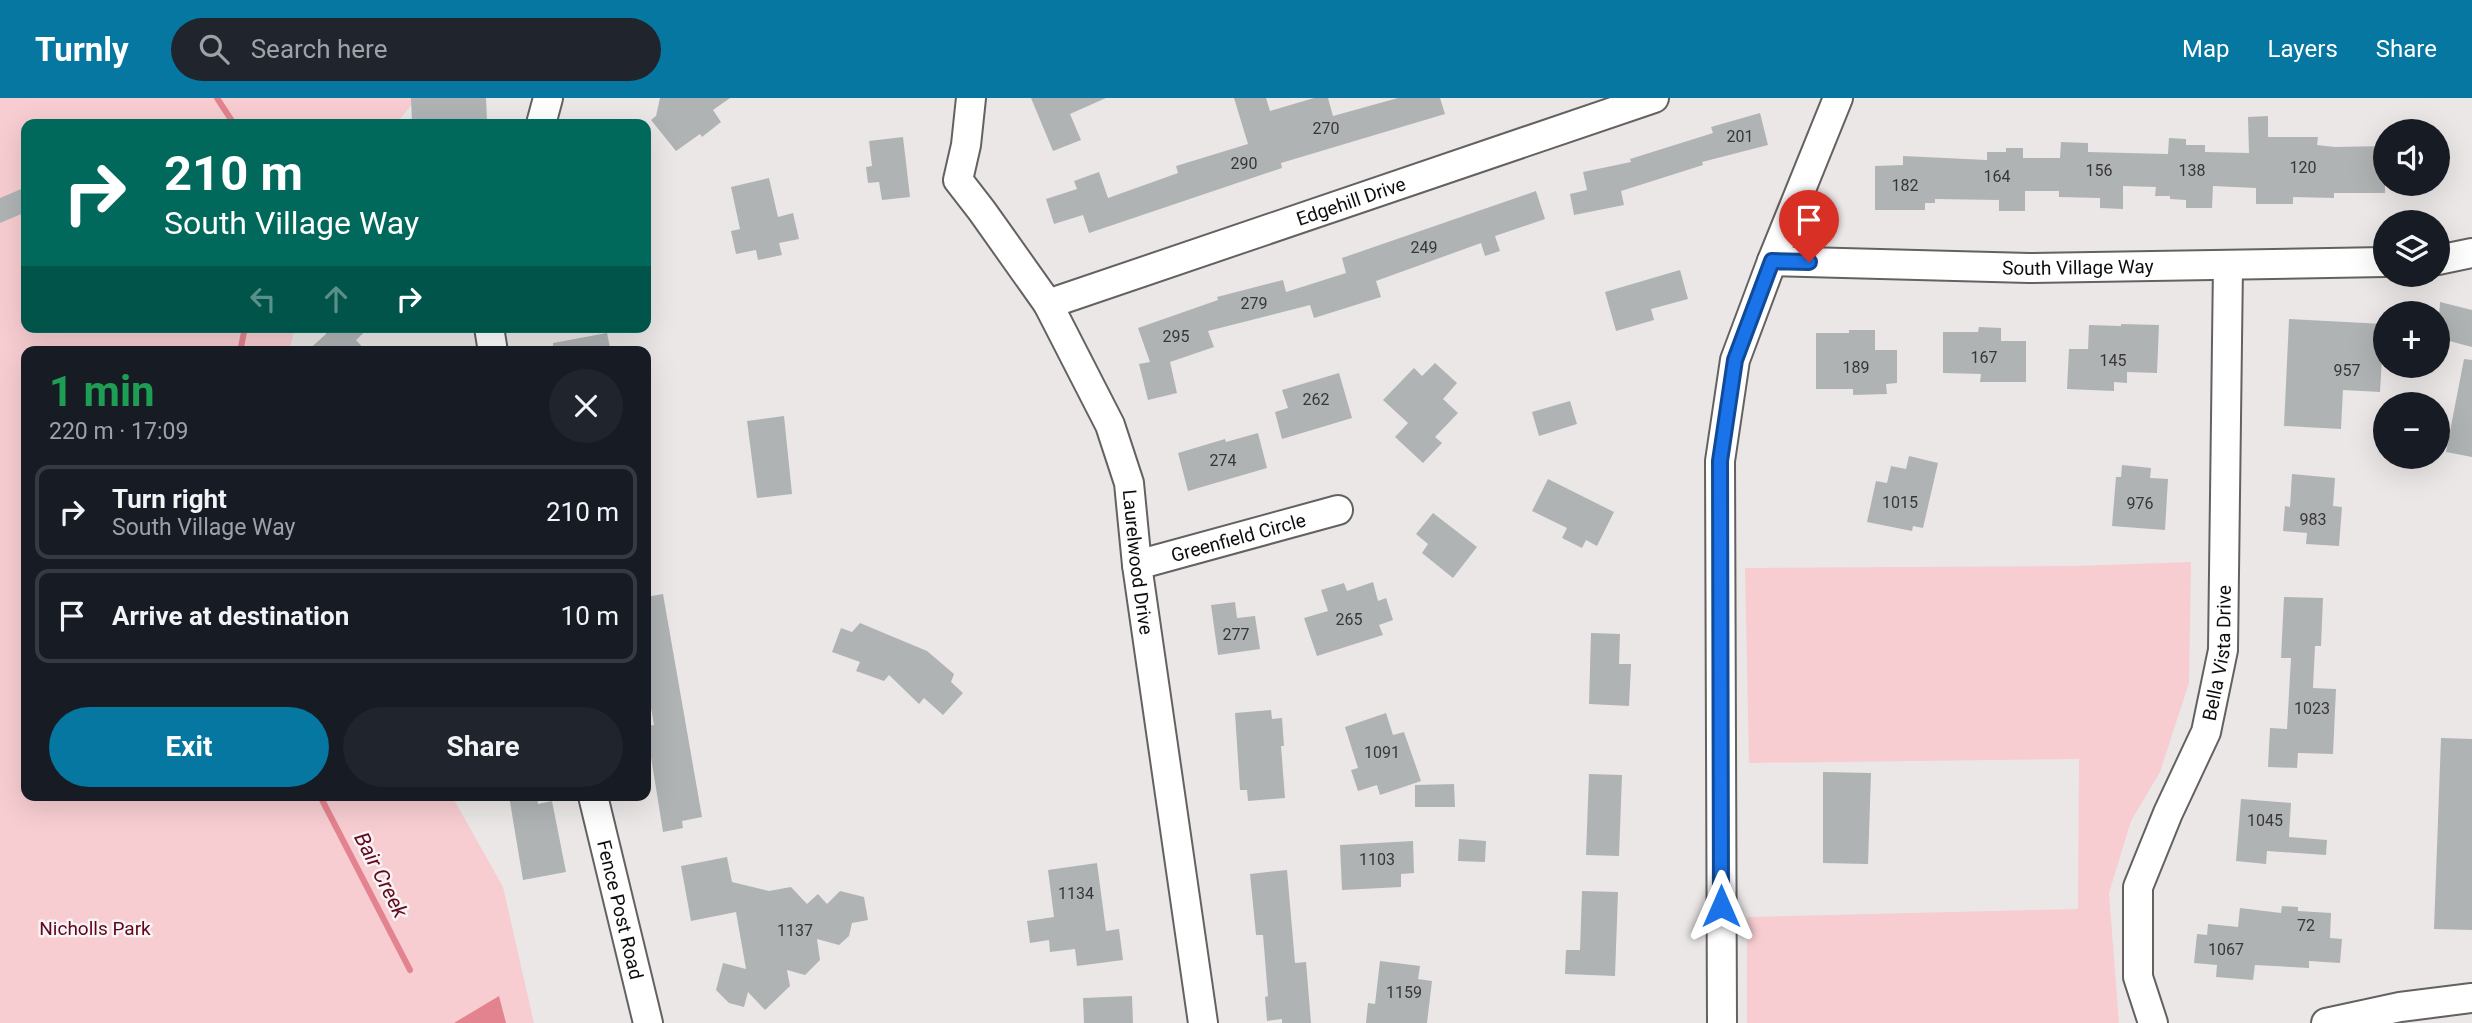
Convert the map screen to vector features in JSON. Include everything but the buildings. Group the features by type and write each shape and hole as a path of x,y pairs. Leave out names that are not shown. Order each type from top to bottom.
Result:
{"street":[{"path":"542,119 548,98"},
{"name":"Laurelwood Drive","path":"971,98 966,145 958,180 1048,304 1114,437 1129,483 1137,565 1203,1023"},
{"name":"Edgehill Drive","path":"1048,304 1654,98"},
{"path":"1722,1023 1720,461 1735,360 1838,98"},
{"path":"2450,258 2472,253"},
{"name":"South Village Way","path":"1772,261 2029,268 2373,262"},
{"name":"Bella Vista Drive","path":"2153,1023 2138,978 2138,887 2168,813 2207,732 2223,650 2228,264"},
{"name":"Greenfield Circle","path":"1137,565 1338,510"},
{"name":"Fence Post Road","path":"594,801 649,1023"},
{"path":"2326,1023 2400,1007 2472,998"}],"green space":[{"name":"Nicholls Park","path":"0,98 417,98 400,119 21,119 21,333 294,333 290,346 21,346 21,801 455,801 503,887 534,1023 0,1023"},
{"path":"2191,562 2189,683 2160,772 2131,821 2109,893 2119,1023 1747,1023 1747,917 2078,909 2079,759 1749,763 1745,568 2074,566"}],"shaded area":[{"path":"499,996 506,1023 454,1023"}],"waterway":[{"name":"Bair Creek","path":"217,98 231,119"},
{"name":"Bair Creek","path":"241,346 244,333"},
{"name":"Bair Creek","path":"323,801 410,970"}],"route":[{"path":"1721,906 1720,461 1735,360 1772,261 1809,262"}]}
